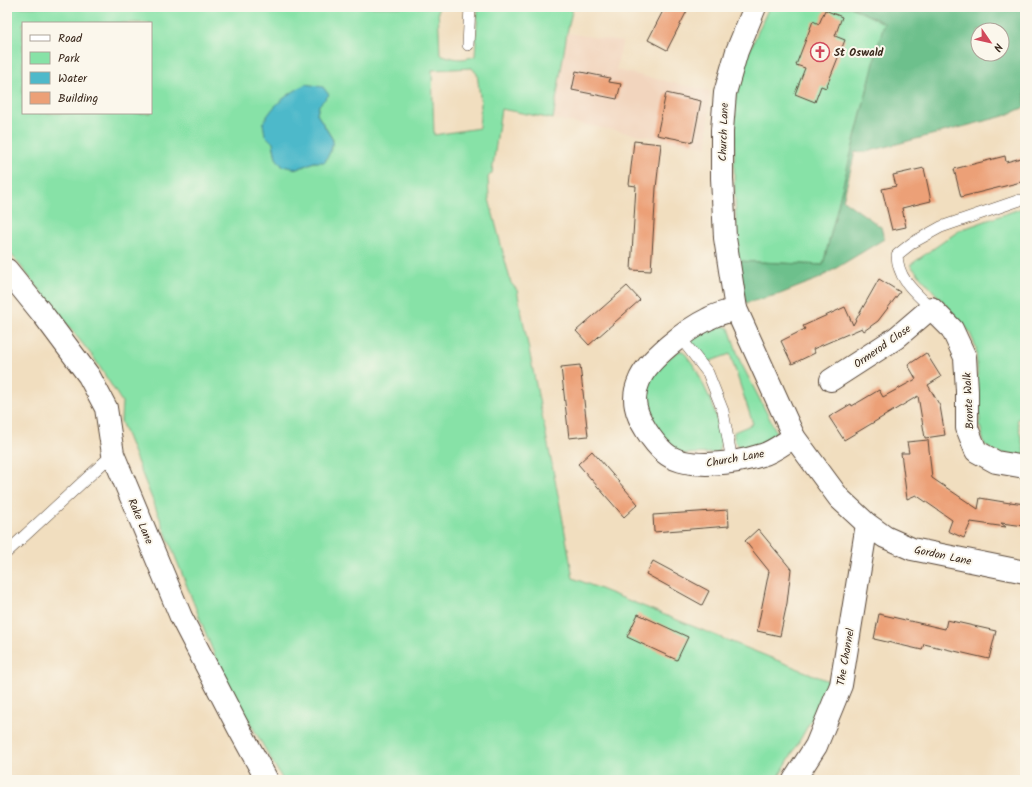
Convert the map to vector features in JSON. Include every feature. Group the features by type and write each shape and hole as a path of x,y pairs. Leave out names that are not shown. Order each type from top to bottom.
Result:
{"street":[{"name":"Church Lane","path":"749,9 725,93 722,130 722,178 725,238 736,309 794,437 839,498 867,524"},
{"name":"Rake Lane","path":"7,270 45,317 89,376 106,408 113,454 181,617 267,780"},
{"name":"Ormerod Close","path":"831,380 896,338 931,308"},
{"name":"Bronte Walk","path":"931,308 952,329 965,357 967,428 976,451 996,462 1025,467"},
{"name":"Church Lane","path":"736,309 708,318 679,336 652,362 639,381 634,401 639,419 651,438 665,454 682,462 702,464 732,461 763,455 794,437"},
{"name":"Gordon Lane","path":"867,524 885,537 912,549 1025,572"},
{"name":"The Channel","path":"794,780 816,746 841,685 867,524"}],"lane":[{"path":"468,45 470,7"},
{"path":"931,308 905,281 900,272 897,255 912,243 941,227 1020,200"},
{"path":"679,336 708,373 723,411 732,461"},
{"path":"7,552 113,454"}],"shaded area":[{"path":"567,33 622,42 616,70 710,91 707,147 553,119"}],"green space":[{"path":"7,7 438,7 440,54 462,59 475,56 478,7 573,7 567,33 553,119 501,109 492,173 488,177 489,199 511,283 517,290 573,578 831,682 777,780 283,780 222,674 121,421 122,402 94,358 7,249","holes":["472,68 477,74 481,104 479,128 434,135 432,70","329,95 319,105 317,114 333,140 325,161 314,162 297,169 276,158 273,143"]},
{"path":"769,7 851,7 884,23 823,265 738,261 734,178 736,81"},
{"path":"851,7 1025,7 1025,107 1004,116 866,152 855,152 843,200 881,227 884,239 818,279 780,294 746,303 738,261 823,265 884,23"},
{"path":"1025,207 1025,417 1017,419 1025,456 996,453 984,444 980,425 976,347 969,331 910,265 960,230"},
{"path":"721,325 729,328 740,361 776,431 770,443 744,451 739,448 736,443 734,432 753,424 730,354 705,363 692,345 691,335"},
{"path":"678,351 683,351 695,367 712,403 722,437 718,453 675,454 648,423 642,394 656,369"}],"water":[{"path":"306,84 323,87 329,95 319,105 317,114 333,140 331,150 325,162 314,162 297,169 282,166 276,158 273,143 265,135 263,123 276,105"}],"building":[{"path":"665,7 689,7 667,50 648,40"},
{"name":"St Oswald","path":"825,10 842,17 835,36 845,40 826,88 821,86 815,102 795,94 805,68 796,65 813,21 819,24"},
{"path":"576,71 610,78 609,82 621,84 617,99 572,90"},
{"path":"666,93 701,101 693,142 657,135"},
{"path":"634,141 661,144 656,188 651,271 631,270 636,186 629,185"},
{"path":"1005,156 1006,162 1025,157 1025,181 961,197 954,169"},
{"path":"924,168 931,201 902,208 906,227 892,230 882,189 896,186 893,175"},
{"path":"879,279 900,292 878,321 864,331 862,328 813,349 815,353 792,364 781,341 805,329 803,326 845,307 853,325"},
{"path":"627,286 640,300 589,345 576,331"},
{"path":"926,353 941,377 928,385 940,406 945,435 925,438 918,396 844,440 829,417 851,404 852,406 879,390 883,397 916,379 908,365"},
{"path":"580,365 588,436 569,438 561,367"},
{"path":"928,440 932,478 978,509 980,498 1025,504 1025,526 1001,523 1006,527 971,522 964,538 948,531 952,520 916,495 907,499 901,453 909,453 907,442"},
{"path":"592,451 638,504 624,517 578,464"},
{"path":"728,510 729,526 654,532 653,515"},
{"path":"758,529 791,569 787,603 780,636 757,631 769,571 745,541"},
{"path":"653,561 709,591 702,605 646,574"},
{"path":"638,614 688,637 677,660 627,637"},
{"path":"879,614 945,629 947,620 996,631 989,659 924,644 922,650 874,639"}],"place":[{"name":"St Oswald","path":"820,52"}]}
